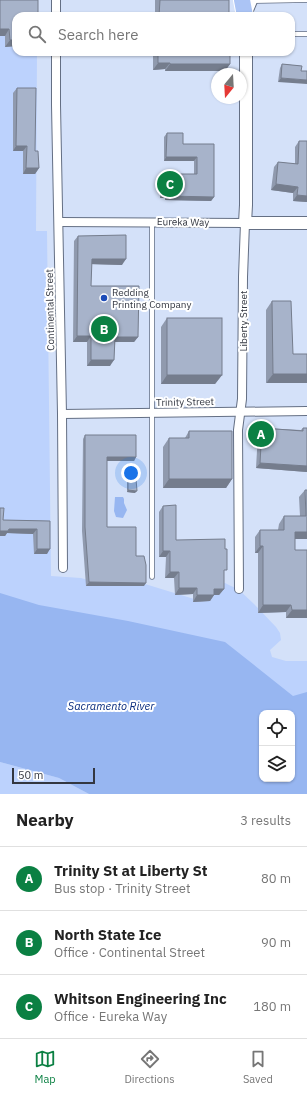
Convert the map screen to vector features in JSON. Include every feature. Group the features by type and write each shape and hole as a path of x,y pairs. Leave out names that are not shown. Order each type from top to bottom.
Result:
{"street":[{"path":"56,0 56,12"},
{"name":"Continental Street","path":"56,56 63,568"},
{"name":"Liberty Street","path":"239,589 238,430 242,399 243,277 246,205 246,56"},
{"name":"Eureka Way","path":"59,222 307,223"},
{"name":"Trinity Street","path":"62,414 307,411"}],"lane":[{"path":"248,7 283,0 307,0"},
{"path":"295,34 307,34"},
{"path":"152,222 152,577"}],"shaded area":[{"path":"0,0 12,12 12,56 37,56 36,231 47,231 51,576 81,578 108,586 145,584 194,599 218,585 225,583 238,589 276,627 280,633 281,640 270,650 272,657 286,661 307,661 307,701 298,702 0,602"},
{"path":"0,762 59,778 89,794 0,794"}],"water":[{"path":"115,497 123,497 124,499 127,510 123,518 116,517 114,511"},
{"name":"Sacramento River","path":"0,593 39,605 128,621 225,642 293,696 307,692 307,794 89,794 59,778 0,762"}],"building":[{"path":"0,0 38,0 38,12 12,12 12,40 10,40 9,29 0,29"},
{"path":"160,0 229,0 229,12 159,12"},
{"path":"158,56 230,56 230,64 158,63"},
{"path":"282,64 302,66 301,71 307,71 307,80 281,78"},
{"path":"17,88 36,88 35,151 38,151 39,168 26,168 27,146 16,146"},
{"path":"167,133 183,133 183,144 214,144 214,197 168,196 163,194 163,174 197,174 197,157 166,157"},
{"path":"299,141 307,141 307,196 297,195 298,187 276,184 278,162 298,164"},
{"path":"126,235 126,259 92,259 91,286 139,286 138,337 115,337 114,360 91,360 91,336 77,336 78,236"},
{"path":"272,301 291,301 293,354 307,354 307,374 273,374"},
{"path":"167,318 222,318 222,375 167,375"},
{"path":"262,428 303,431 303,428 307,428 307,466 260,463"},
{"path":"189,431 232,431 232,479 169,479 169,438 189,438"},
{"path":"85,435 136,435 136,457 107,457 107,527 136,527 136,556 144,556 146,565 146,583 89,582 85,527"},
{"path":"128,479 136,479 137,491 128,490"},
{"path":"305,490 307,490 307,532 295,532 295,550 307,550 307,610 292,610 291,605 263,605 263,546 260,546 260,530 284,530 284,516 306,516"},
{"path":"176,505 176,540 225,539 225,549 227,549 227,570 224,570 224,589 214,589 214,595 197,595 197,588 179,588 179,572 170,572 170,551 163,551 163,506"},
{"path":"0,508 4,508 3,520 50,521 50,549 37,549 37,529 9,529 8,531 0,531"}],"place":[{"name":"Whitson Engineering Inc","path":"170,184"},
{"name":"Redding Printing Company","path":"104,298"},
{"name":"North State Ice","path":"104,329"},
{"name":"Trinity St at Liberty St","path":"261,434"}]}
